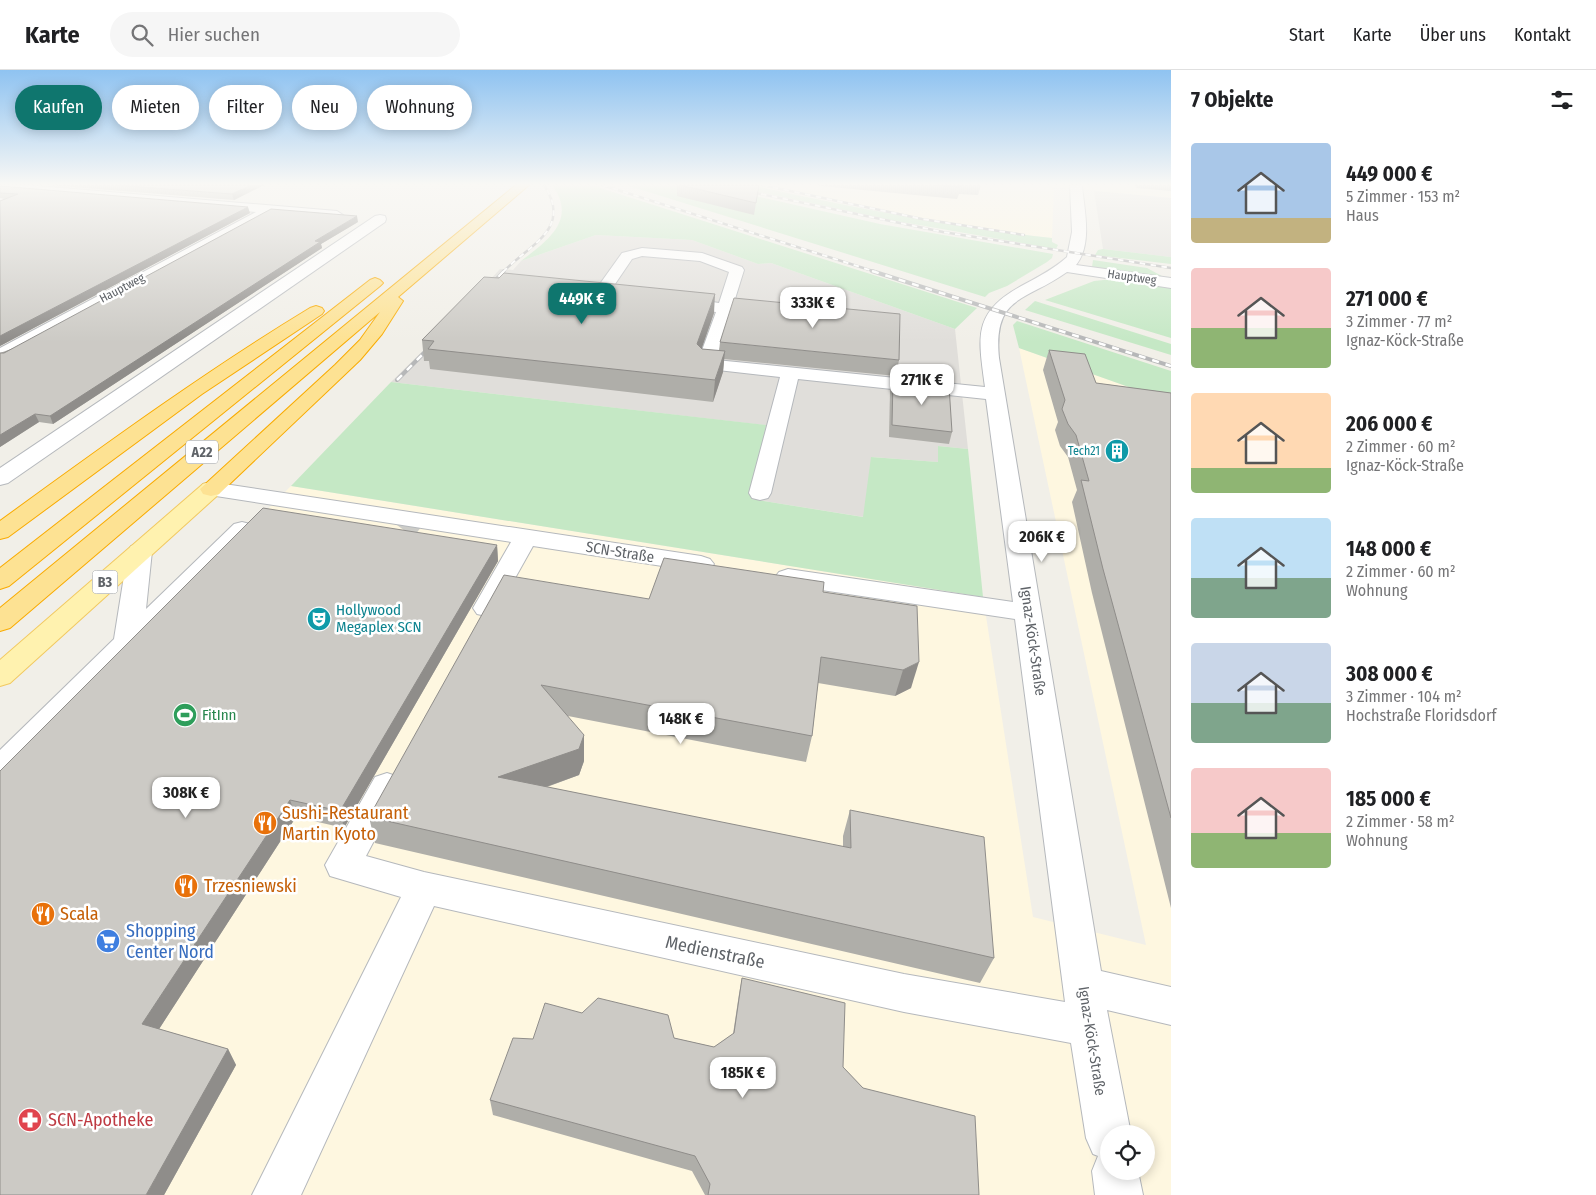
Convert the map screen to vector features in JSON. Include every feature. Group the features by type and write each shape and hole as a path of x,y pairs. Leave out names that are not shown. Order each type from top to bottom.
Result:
{"highway":[{"name":"A22","path":"0,621 459,238"},
{"name":"A22","path":"0,532 179,400 234,363 336,300 384,276 0,581"},
{"path":"211,488 332,378 366,344 388,314 404,282"}],"main road":[{"name":"B3","path":"0,676 211,488"}],"street":[{"name":"Hauptweg","path":"0,355 217,238"},
{"path":"0,478 360,238"},
{"name":"Ignaz-Köck-Straße","path":"1078,238 1078,249 1074,260 1003,305 992,319 989,335 990,358 1086,1006 1107,1125"},
{"path":"725,309 704,304 616,296 605,288 627,256 642,252 702,257 737,270 725,309 706,364 996,394"},
{"name":"Hauptweg","path":"1063,267 1171,282"},
{"path":"760,494 790,373"},
{"name":"SCN-Straße","path":"211,488 723,567"},
{"path":"0,770 274,498"},
{"path":"473,632 526,538"},
{"path":"128,641 140,551"},
{"path":"762,573 1029,613"},
{"name":"Medienstraße","path":"401,761 343,865 424,888 904,993 1086,1006 1171,1006"},
{"path":"276,1195 424,888"},
{"path":"1116,1180 1119,1195"}],"shaded area":[{"path":"589,238 692,240 758,264 771,263 955,329 968,449 938,446 938,462 872,457 864,517 751,499 765,425 391,382 439,335 500,269 513,270 521,261"},
{"path":"1101,238 1171,238 1171,257 1103,249"},
{"path":"1019,348 1171,402 1171,1195 0,1195 0,775 291,486 983,597 1033,917 1146,945"}],"green space":[{"path":"548,238 589,238 521,261"},
{"path":"644,238 756,238 977,308 955,329 771,263 758,264 692,240"},
{"path":"794,238 958,238 1053,254 1052,258 1047,262 1007,286 989,293 985,297"},
{"path":"990,238 1052,238 1052,242 1058,245 1056,249"},
{"path":"1098,250 1171,257 1171,264 1095,255"},
{"path":"1093,260 1147,268 1171,281 1171,338 1045,300 1094,281 1123,278 1092,267"},
{"path":"1035,301 1171,344 1171,355 1025,310"},
{"path":"1017,321 1171,371 1171,402 1019,348 1013,325"},
{"path":"391,382 766,425 751,499 863,517 871,457 938,462 938,446 968,449 983,597 291,486"}],"building":[{"path":"0,238 189,238 0,336"},
{"path":"218,238 321,238 315,241 320,242 50,416 35,414 0,435 0,353 4,353"},
{"path":"504,273 715,294 697,344 702,349 725,351 715,380 428,349 434,341 422,340 484,277 499,278"},
{"path":"734,298 900,314 899,360 720,342"},
{"path":"1049,350 1085,354 1096,383 1171,393 1171,818 1103,569 1081,480 1089,481 1076,435 1068,424 1062,409 1065,400"},
{"path":"893,380 949,386 952,432 892,425"},
{"name":"Shopping Center Nord","path":"263,508 497,545 340,811 290,800 142,1024 228,1049 146,1195 0,1195 0,771"},
{"path":"664,558 824,582 823,592 917,606 919,662 903,670 821,657 812,736 541,685 584,735 579,749 498,777 851,848 850,810 984,837 994,958 369,817 504,575 649,599"},
{"path":"742,978 845,1003 843,1067 863,1088 975,1116 979,1195 708,1195 710,1184 695,1156 490,1100 513,1038 533,1039 545,1003 582,1013 598,998 668,1015 674,1038 714,1047 734,1033"}],"tunnel":[{"path":"380,561 410,520"}],"railway":[{"path":"503,272 541,238"},
{"path":"767,238 876,272"},
{"path":"978,238 1171,268"},
{"path":"872,271 1171,366"},
{"path":"489,287 503,272"},
{"path":"397,380 433,344"}],"place":[{"name":"Tech21","path":"1117,451"},
{"name":"Hollywood Megaplex SCN","path":"319,619"},
{"name":"FitInn","path":"185,715"},
{"name":"Sushi-Restaurant Martin Kyoto","path":"265,823"},
{"name":"Trzesniewski","path":"186,886"},
{"name":"Scala","path":"43,914"},
{"name":"Shopping Center Nord","path":"108,941"},
{"name":"SCN-Apotheke","path":"30,1120"}]}
